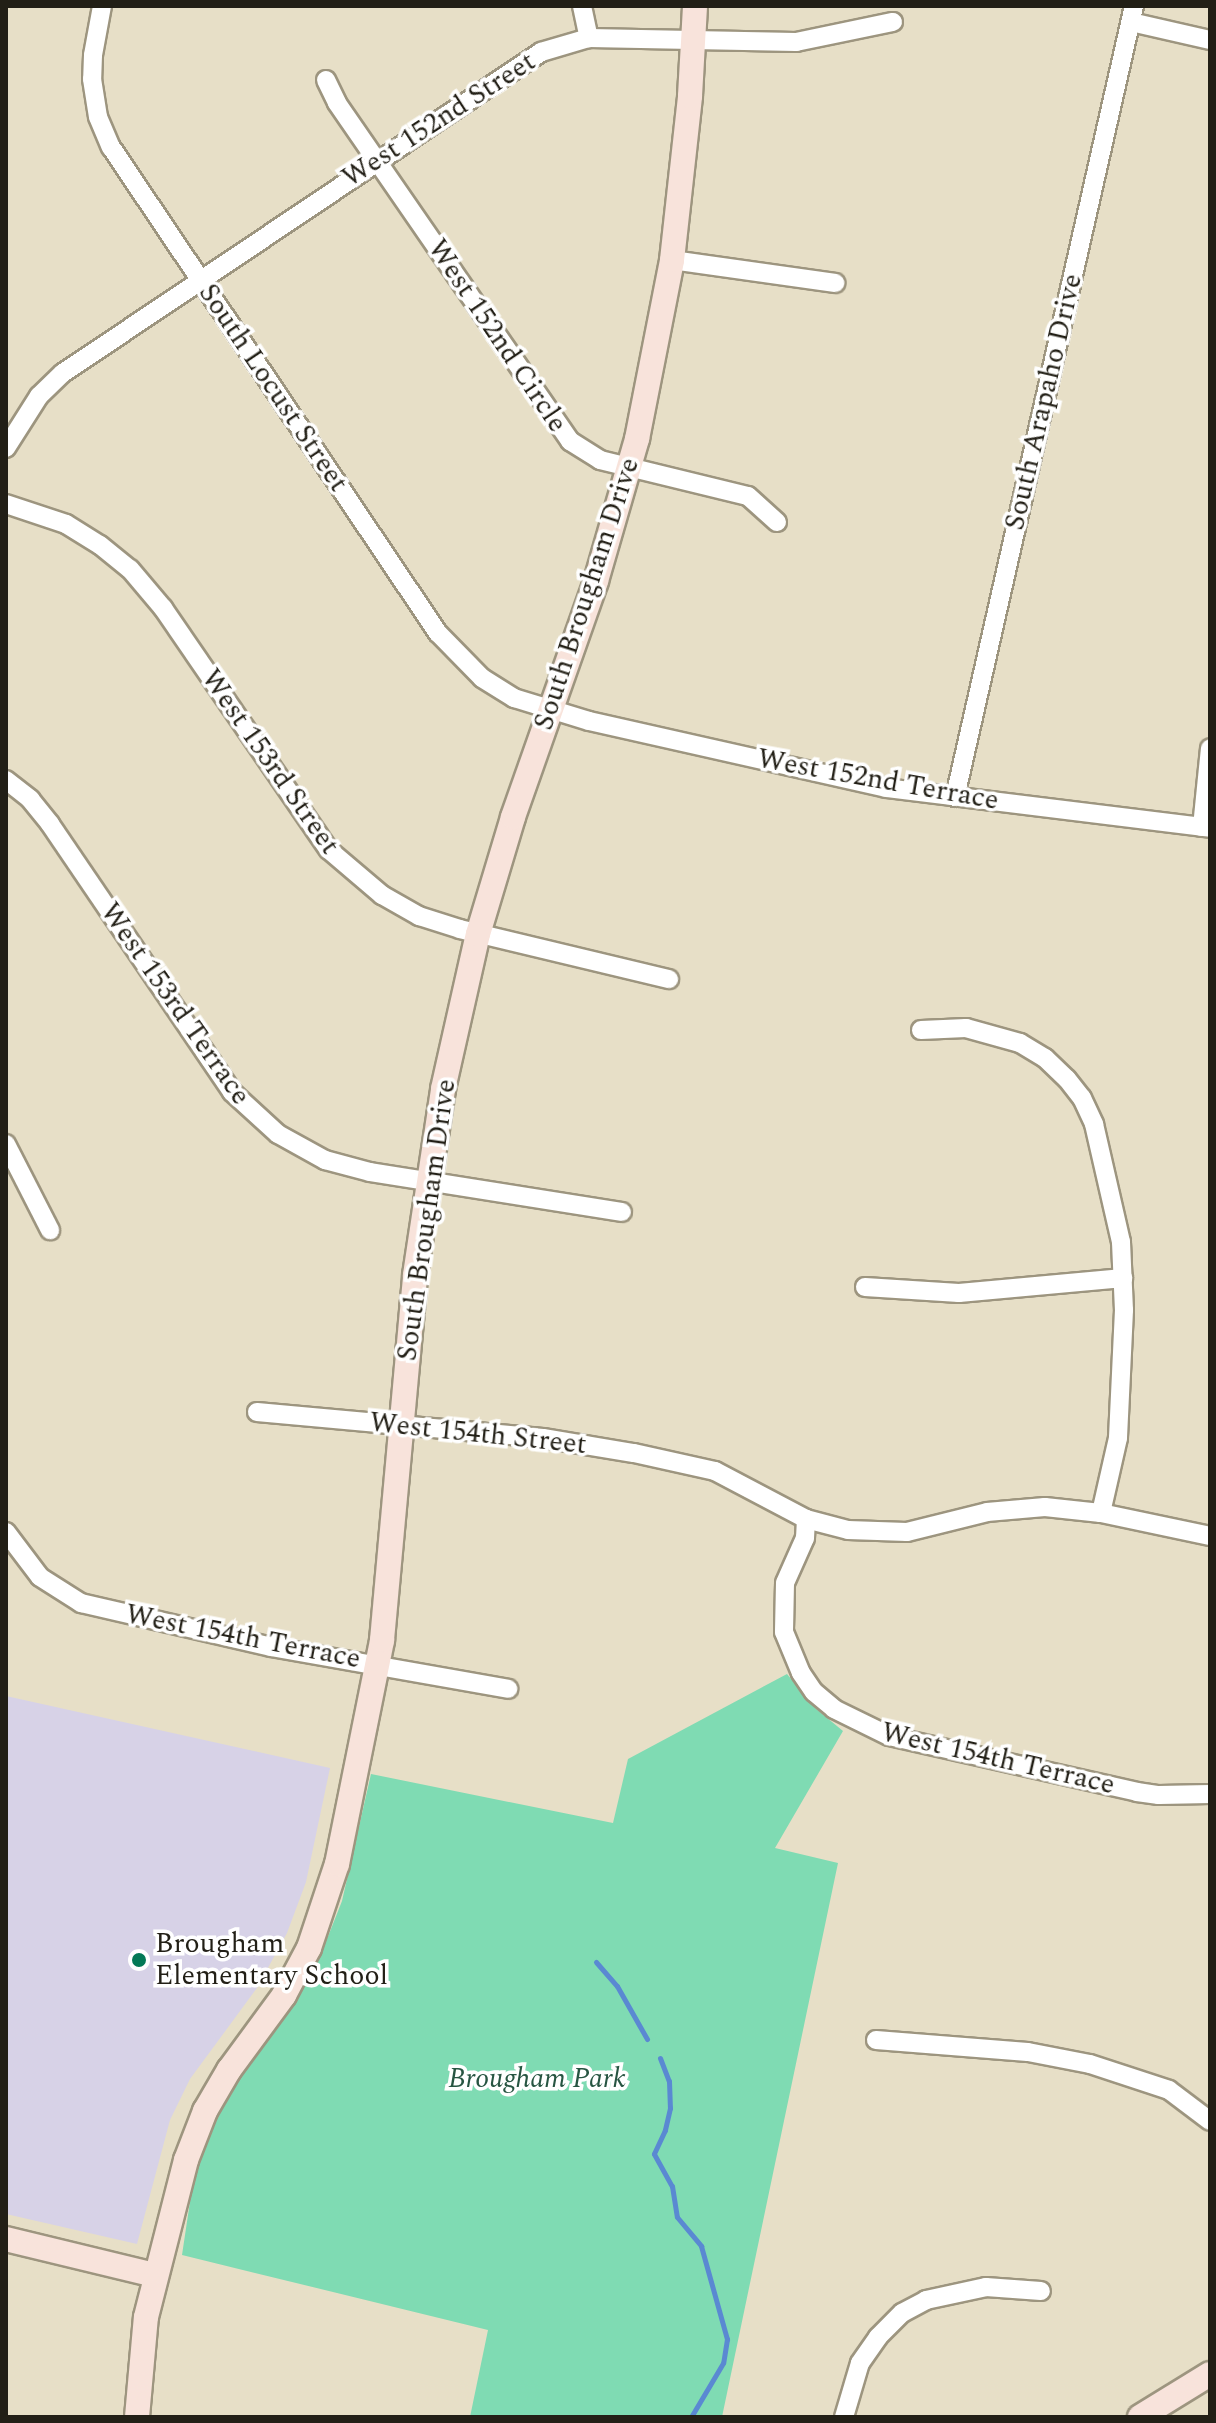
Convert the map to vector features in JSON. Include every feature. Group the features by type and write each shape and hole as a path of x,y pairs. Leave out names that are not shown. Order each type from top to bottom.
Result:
{"street":[{"name":"South Locust Street","path":"102,6 93,55 98,117 111,147 456,655 482,678 514,698 551,707"},
{"path":"582,6 589,38"},
{"name":"South Brougham Drive","path":"137,2417 146,2317 184,2167 205,2111 229,2070 284,1995 309,1948 328,1899 378,1665 426,1182 443,1089 478,934 513,817 596,581 629,466 657,349 672,260 687,135 695,6"},
{"path":"1132,14 1210,40"},
{"name":"South Arapaho Drive","path":"955,797 1132,14"},
{"name":"West 152nd Street","path":"6,448 21,419 63,373 541,52 589,38 796,42 893,22"},
{"name":"West 152nd Circle","path":"326,80 377,160 570,441 600,460 748,496 777,522"},
{"path":"672,260 835,283"},
{"name":"West 153rd Street","path":"6,504 66,524 100,545 150,591 294,802 329,850 356,876 419,916 478,934 669,979"},
{"name":"West 152nd Terrace","path":"551,707 589,721 871,785 1206,828"},
{"path":"1206,828 1210,748"},
{"name":"West 153rd Terrace","path":"6,780 30,799 50,824 194,1038 245,1106 278,1134 325,1160 426,1182 622,1212"},
{"path":"921,1030 966,1028 994,1034 1045,1058 1082,1098 1094,1124 1121,1242 1123,1278 1124,1349 1118,1438 1101,1513"},
{"path":"6,1144 50,1230"},
{"path":"865,1287 959,1293 1123,1278"},
{"name":"West 154th Street","path":"257,1412 543,1438 698,1467 736,1480 806,1519"},
{"path":"806,1519 848,1530 907,1532 1016,1508 1074,1508 1210,1536"},
{"name":"West 154th Terrace","path":"806,1519 805,1538 785,1583 784,1632 801,1673 814,1692 834,1709 871,1730 904,1740 1137,1792 1210,1794"},
{"name":"West 154th Terrace","path":"6,1532 40,1577 81,1603 271,1647 508,1689"},
{"path":"876,2040 1028,2052 1090,2064 1169,2090 1210,2121"},
{"path":"6,2239 155,2275"},
{"path":"844,2417 860,2363 878,2337 902,2313 926,2300 975,2289 1012,2287 1041,2291"},
{"path":"1140,2417 1210,2374"}],"shaded area":[{"name":"Brougham Elementary School","path":"6,1696 330,1768 306,1882 287,1933 257,1988 190,2079 170,2120 137,2244 6,2214"}],"green space":[{"name":"Brougham Park","path":"787,1674 815,1708 843,1731 775,1848 838,1863 722,2417 470,2417 488,2330 182,2255 194,2175 215,2121 238,2080 307,1981 342,1901 371,1774 613,1823 628,1759"}],"waterway":[{"path":"596,1962 617,1986 647,2039"},
{"path":"660,2058 669,2081 670,2108 665,2130 654,2154 672,2186 677,2217 701,2246 727,2339 723,2363 691,2417"}],"place":[{"name":"Brougham Elementary School","path":"139,1960"}]}
